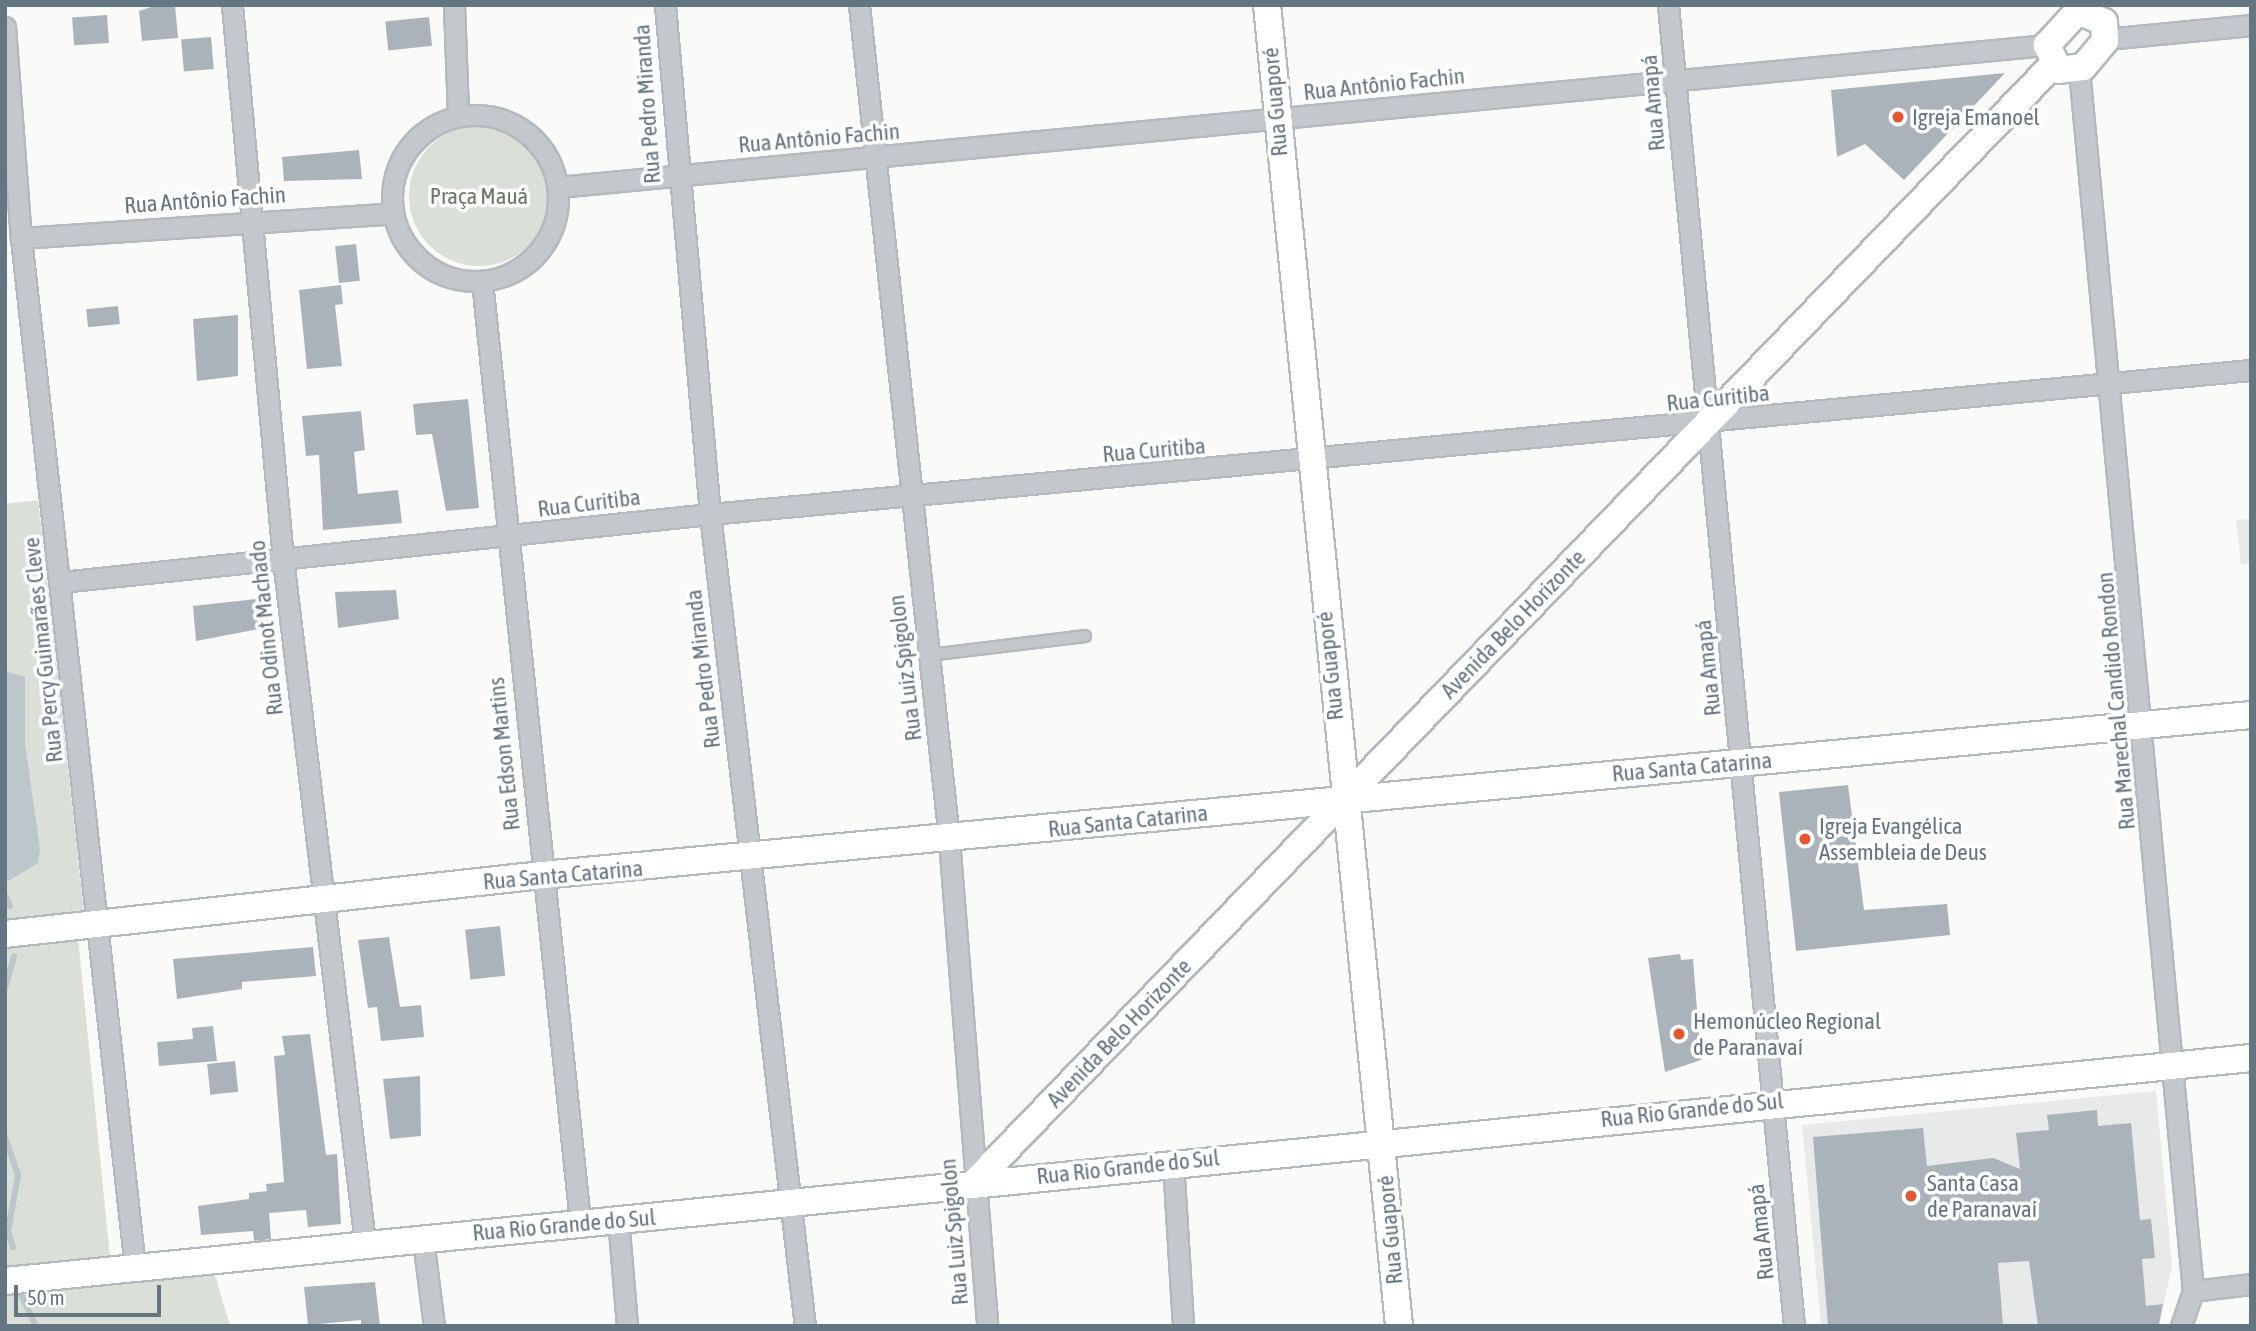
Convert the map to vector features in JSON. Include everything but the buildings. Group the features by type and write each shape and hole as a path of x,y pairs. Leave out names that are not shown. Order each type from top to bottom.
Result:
{"street":[{"name":"Rua Odinot Machado","path":"232,5 283,559 320,902 365,1243"},
{"path":"454,5 458,116"},
{"name":"Rua Pedro Miranda","path":"665,5 676,174 710,514 805,1326"},
{"name":"Rua Luiz Spigolon","path":"859,5 907,498 929,656 949,839 973,1184 987,1326"},
{"name":"Rua Guaporé","path":"1267,5 1275,119 1308,461 1399,1326"},
{"name":"Rua Amapá","path":"1668,5 1706,424 1743,763 1794,1326"},
{"path":"2073,10 2106,21 2251,25"},
{"name":"Avenida Belo Horizonte","path":"973,1184 1706,424 2050,55 2073,10"},
{"path":"2050,55 2079,69 2106,21"},
{"name":"Rua Percy Guimarães Cleve","path":"5,27 21,238 135,1267"},
{"name":"Rua Antônio Fachin","path":"558,187 1675,80 2050,55"},
{"name":"Rua Marechal Candido Rondon","path":"2079,69 2144,725 2193,1291 2181,1326"},
{"path":"458,116 512,123 550,161 558,187 552,231 540,250 504,276 482,281 434,270 401,236 393,212 394,180 406,151 438,123 458,116"},
{"name":"Rua Antônio Fachin","path":"21,238 393,212"},
{"name":"Rua Edson Martins","path":"482,281 505,538 580,1222"},
{"name":"Rua Curitiba","path":"61,582 505,538 710,514 1706,424 2251,370"},
{"name":"Rua Santa Catarina","path":"5,934 320,902 542,875 750,859 1345,799 2251,715"},
{"name":"Rua Rio Grande do Sul","path":"5,1281 618,1218 792,1207 1173,1162 1773,1102 2251,1058"},
{"path":"1173,1162 1183,1326"},
{"path":"618,1218 626,1326"},
{"path":"423,1239 435,1326"},
{"path":"2193,1291 2251,1284"}],"lane":[{"path":"929,656 1085,636"}],"shaded area":[{"path":"2251,519 2251,563 2241,564 2236,520"},
{"path":"5,671 25,677 25,744 40,849 38,863 5,883"},
{"name":"Santa Casa de Paranavaí","path":"2156,1091 2172,1266 2159,1326 1821,1326 1802,1125"}],"green space":[{"name":"Praça Mauá","path":"479,126 506,132 528,147 543,169 549,196 543,223 528,245 506,260 479,266 452,260 430,245 415,223 409,196 415,169 430,147 452,132"},
{"path":"38,500 84,912 5,920 5,504"},
{"path":"78,938 110,1257 5,1273 5,941"},
{"path":"215,1275 230,1326 5,1326 5,1294"}],"waterway":[{"path":"5,895 10,906"},
{"path":"5,988 14,956"},
{"path":"5,1137 18,1175 8,1231 13,1247"},
{"path":"19,1290 36,1326"}],"place":[{"name":"Igreja Emanoel","path":"1898,117"},
{"name":"Igreja Evangélica Assembleia de Deus","path":"1805,839"},
{"name":"Hemonúcleo Regional de Paranavaí","path":"1679,1034"},
{"name":"Santa Casa de Paranavaí","path":"1911,1196"}]}
